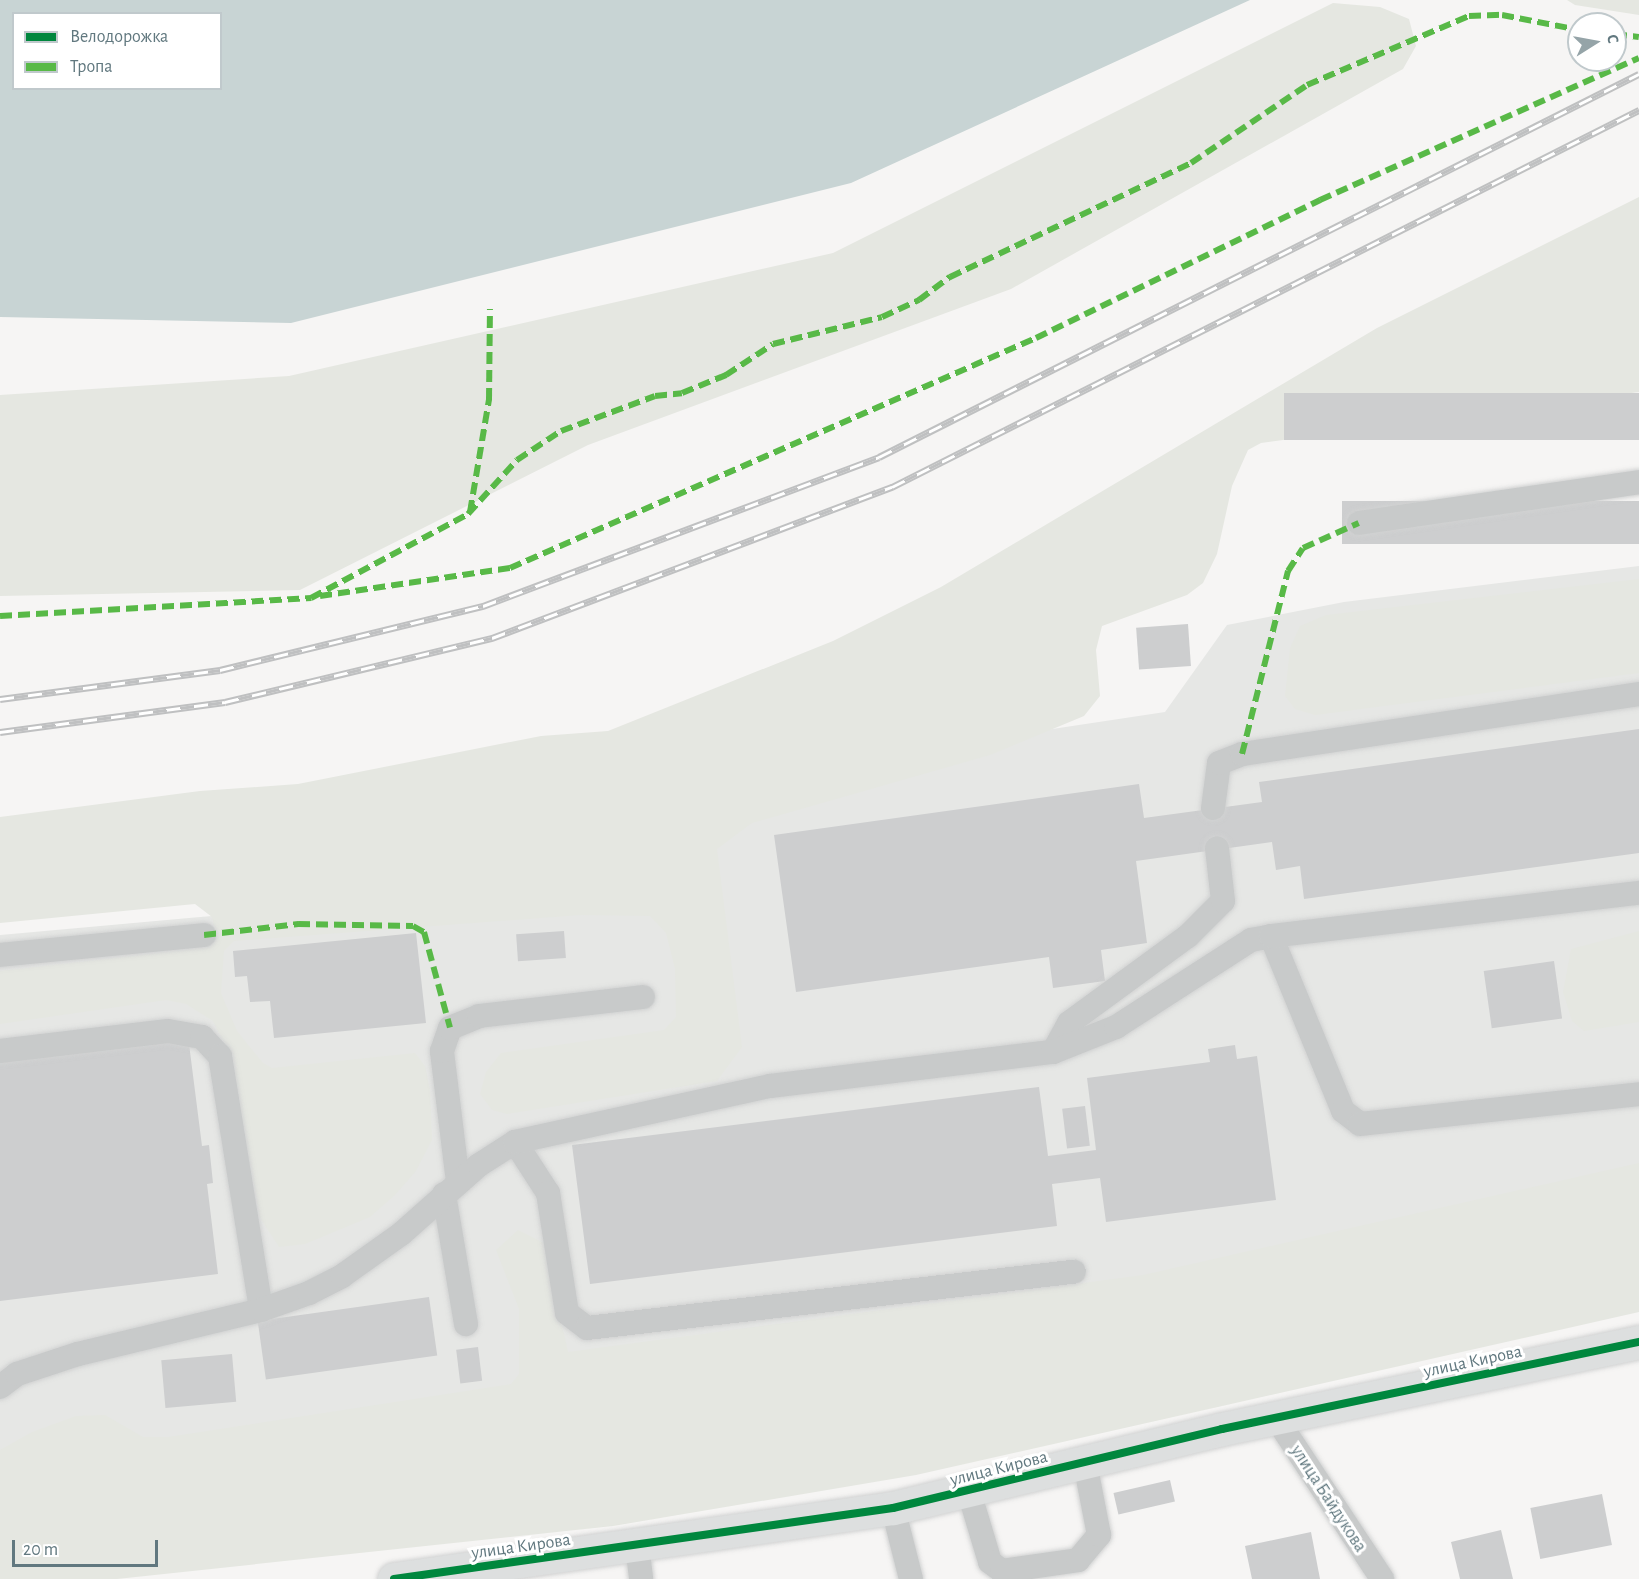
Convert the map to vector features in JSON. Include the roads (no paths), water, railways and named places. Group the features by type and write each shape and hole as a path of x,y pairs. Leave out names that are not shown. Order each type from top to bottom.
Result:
{"street":[{"name":"улица Кирова","path":"394,1579 893,1508 969,1492 1276,1418 1639,1342"}],"lane":[{"path":"1359,523 1639,482"},
{"path":"1213,808 1219,763 1242,754 1639,694"},
{"path":"1053,1052 1069,1023 1188,936 1223,901 1217,848"},
{"path":"0,1387 17,1374 78,1354 261,1310 342,1276 451,1188 515,1142 770,1086 1053,1052 1116,1027 1251,940 1639,893"},
{"path":"0,955 204,935"},
{"path":"1271,936 1343,1111 1360,1124 1639,1094"},
{"path":"466,1324 451,1188 442,1052 450,1028 479,1016 643,997"},
{"path":"0,1052 168,1031 202,1037 220,1056 261,1310"},
{"path":"515,1142 548,1193 567,1313 587,1328 1074,1272"},
{"name":"улица Байдукова","path":"1276,1418 1382,1579"},
{"path":"969,1492 990,1562 1002,1571 1078,1560 1099,1535 1085,1463"},
{"path":"893,1508 911,1579"},
{"path":"637,1545 641,1579"}],"railway":[{"path":"0,699 220,670 483,606 879,457 1639,74"},
{"path":"0,732 225,702 492,638 892,487 1639,110"}]}
